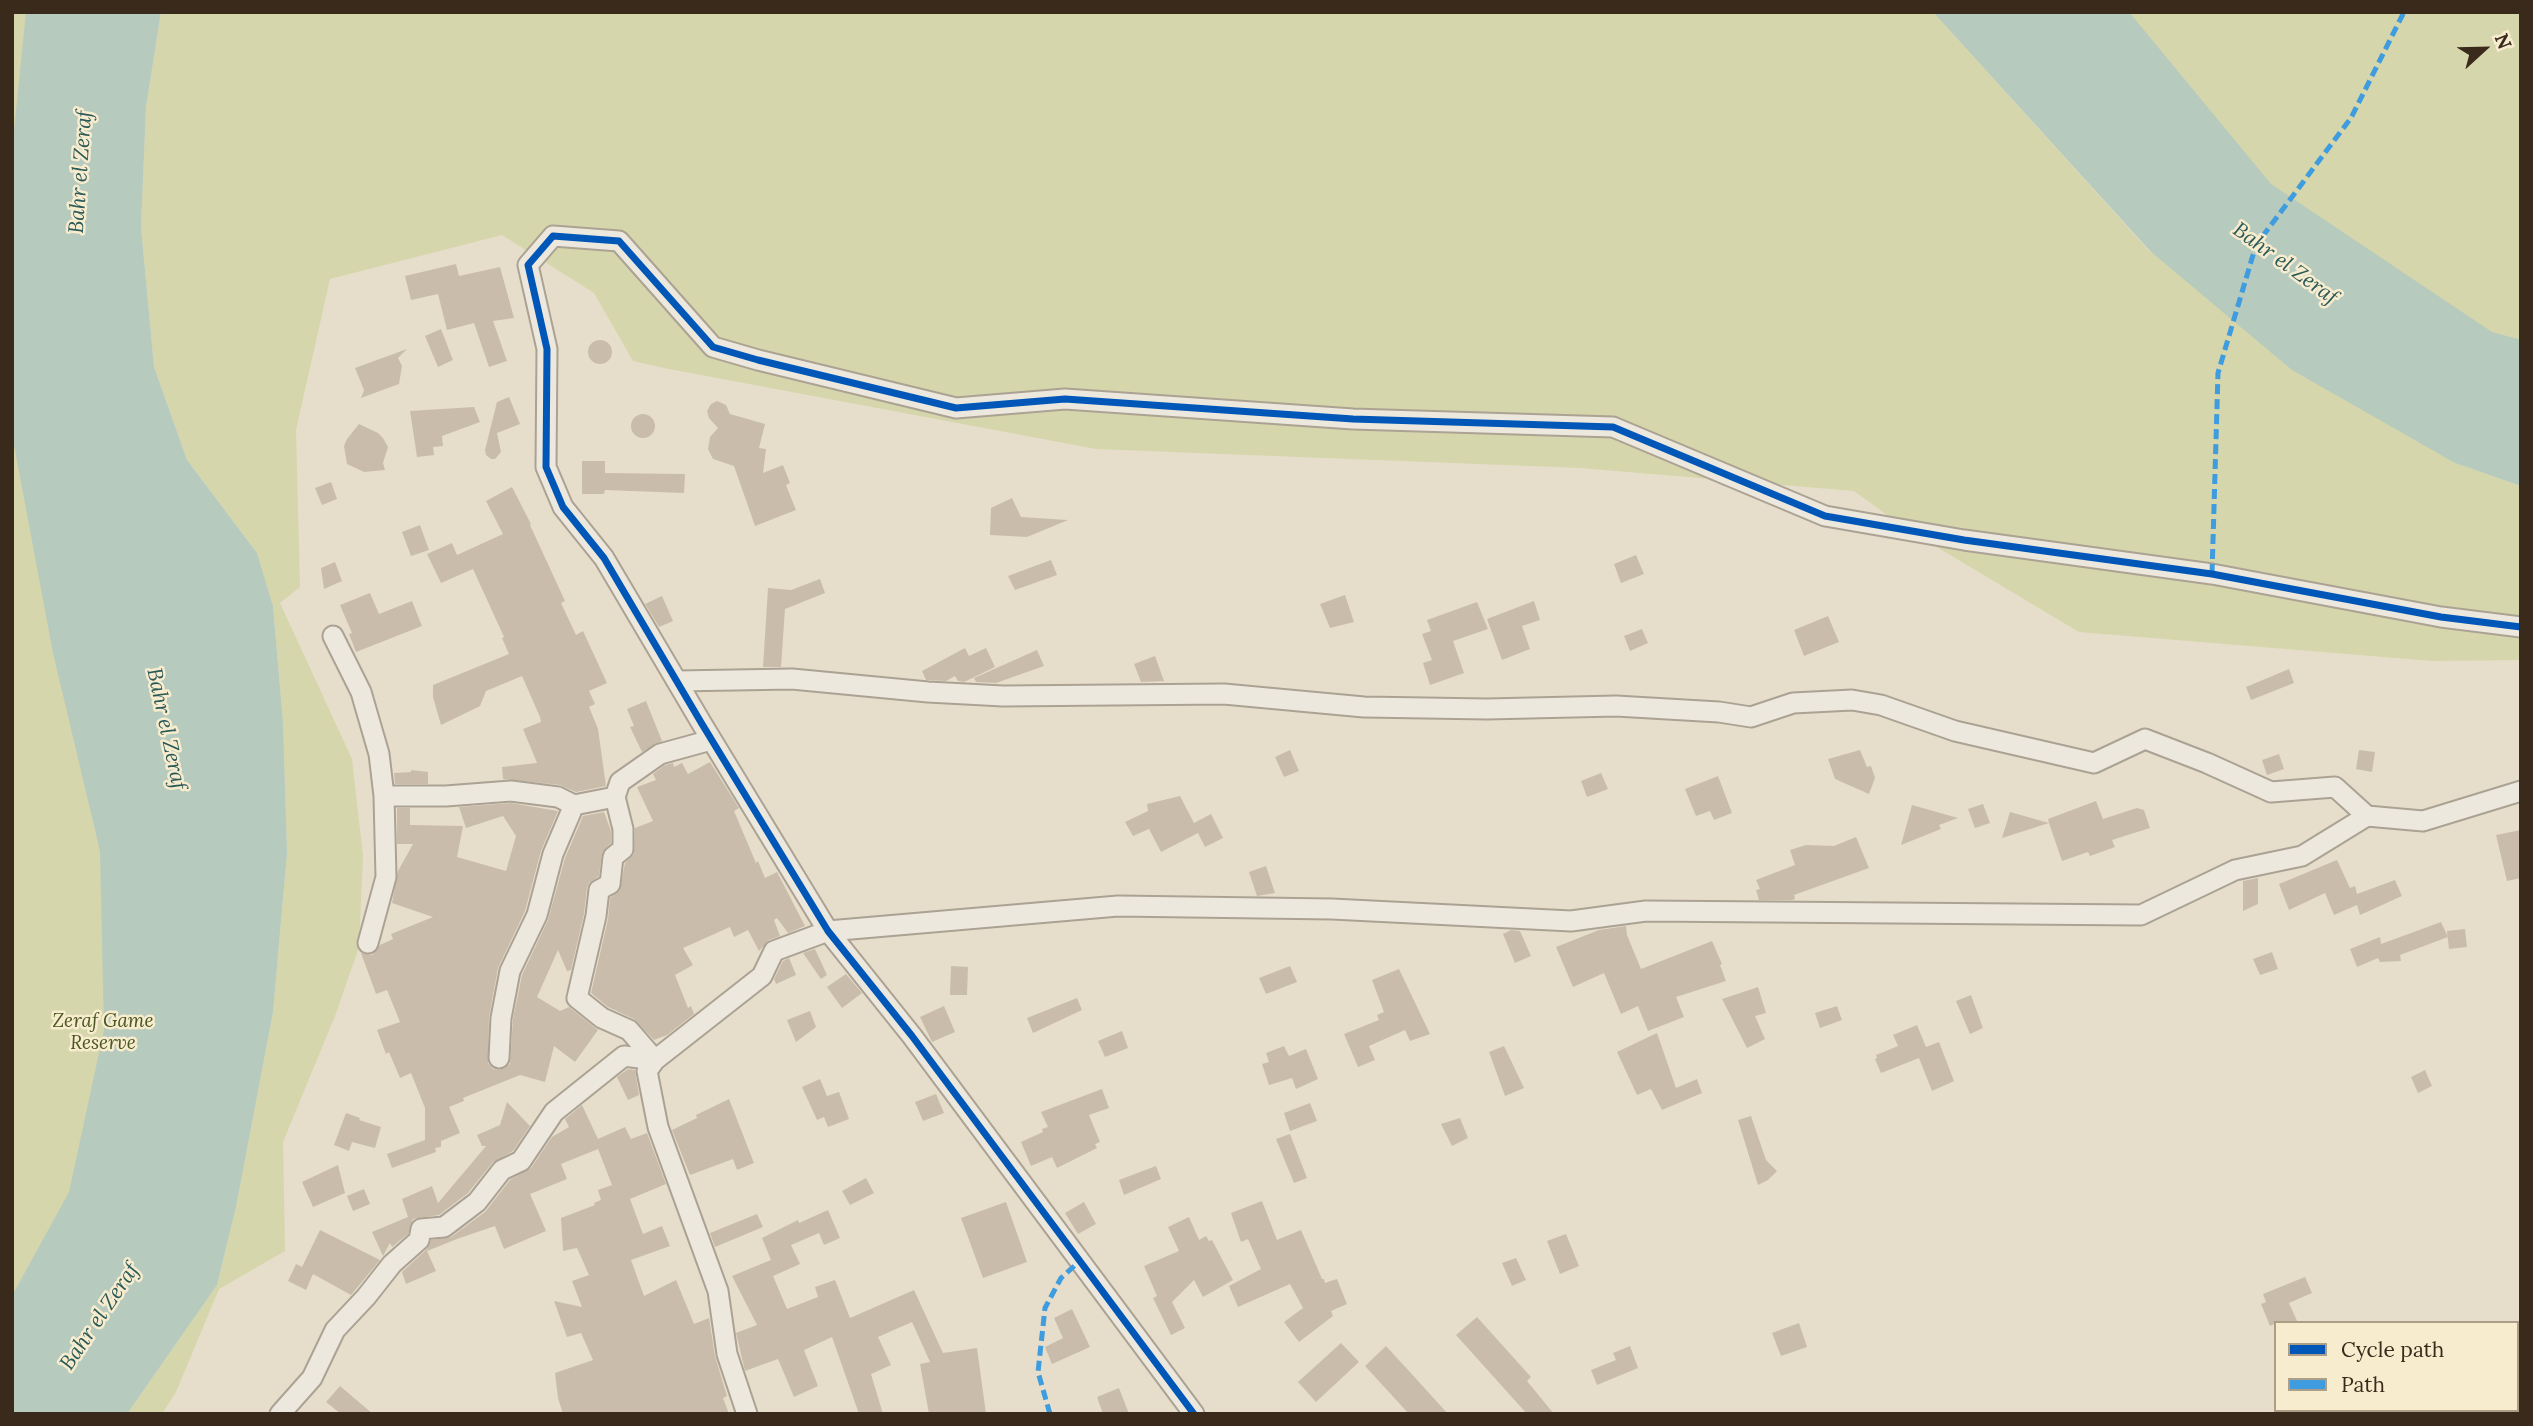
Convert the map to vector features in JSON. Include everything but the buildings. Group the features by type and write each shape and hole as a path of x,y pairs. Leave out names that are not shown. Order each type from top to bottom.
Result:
{"street":[{"path":"1194,1414 968,1111 828,930 711,740 604,558 563,507 546,467 547,349 528,265 553,236 619,241 713,347 956,408 1065,399 1353,419 1613,427 1825,516 1964,540 2212,574 2441,617 2521,627"},
{"path":"333,636 361,692 379,754 384,796 386,877 368,943"},
{"path":"677,681 792,679 1003,696 1224,694 1364,707 1487,709 1616,706 1718,712 1751,717 1793,703 1852,700 1881,705 1955,731 2094,762 2145,739 2271,792 2335,788 2367,816 2423,821 2521,791"},
{"path":"655,1060 629,1030 602,1018 577,998 596,916 598,890 610,884 613,857 623,849 623,830 615,797 620,782 660,754 711,740"},
{"path":"384,796 446,796 511,791 558,797 574,805 615,797"},
{"path":"499,1058 501,1018 510,971 537,915 553,854 574,805"},
{"path":"747,1414 727,1354 718,1291 658,1126 647,1071 655,1060 762,976 774,951 828,930 1118,906 1332,909 1571,921 1646,911 2141,915 2235,870 2302,856 2367,816"},
{"path":"281,1414 312,1378 335,1330 393,1264 419,1240 421,1229 444,1227 477,1202 502,1170 521,1161 554,1112 624,1056 655,1060"}],"green space":[{"name":"Zeraf Game Reserve","path":"12,12 92,12 185,824 34,1414 12,1414"},
{"path":"161,12 1933,12 2149,251 2455,463 2521,486 2521,660 2432,661 2079,632 1905,528 1854,491 1580,468 1096,449 669,369 633,361 594,293 502,235 330,279 296,430 300,587 280,603 352,759 363,856 359,947 335,1016 283,1142 285,1251 219,1289 176,1392 162,1414 127,1414 217,1285 236,1207 273,1012 287,853 283,722 273,606 257,553 187,460 154,367 141,227 146,107"},
{"path":"2020,12 2521,12 2521,415"}],"water":[{"name":"Bahr el Zeraf","path":"26,12 161,12 146,107 141,227 154,367 187,460 257,553 273,606 283,722 287,853 273,1012 236,1207 217,1285 127,1414 12,1414 12,1296 69,1192 104,1030 100,851 53,653 12,434 12,151"},
{"name":"Bahr el Zeraf","path":"1933,12 2129,12 2271,184 2492,332 2521,340 2521,486 2455,463 2292,370 2150,251"}],"marked path":[{"path":"2212,574 2218,373 2256,245 2351,118 2404,12"},
{"path":"1050,1414 1038,1372 1045,1308 1061,1278 1081,1260"}],"cycle path":[{"path":"1194,1414 912,1036 828,931 604,558 563,507 546,467 547,349 528,265 553,236 619,241 713,347 956,408 1065,399 1353,419 1613,427 1825,516 1964,540 2212,574 2441,617 2521,627"}]}
